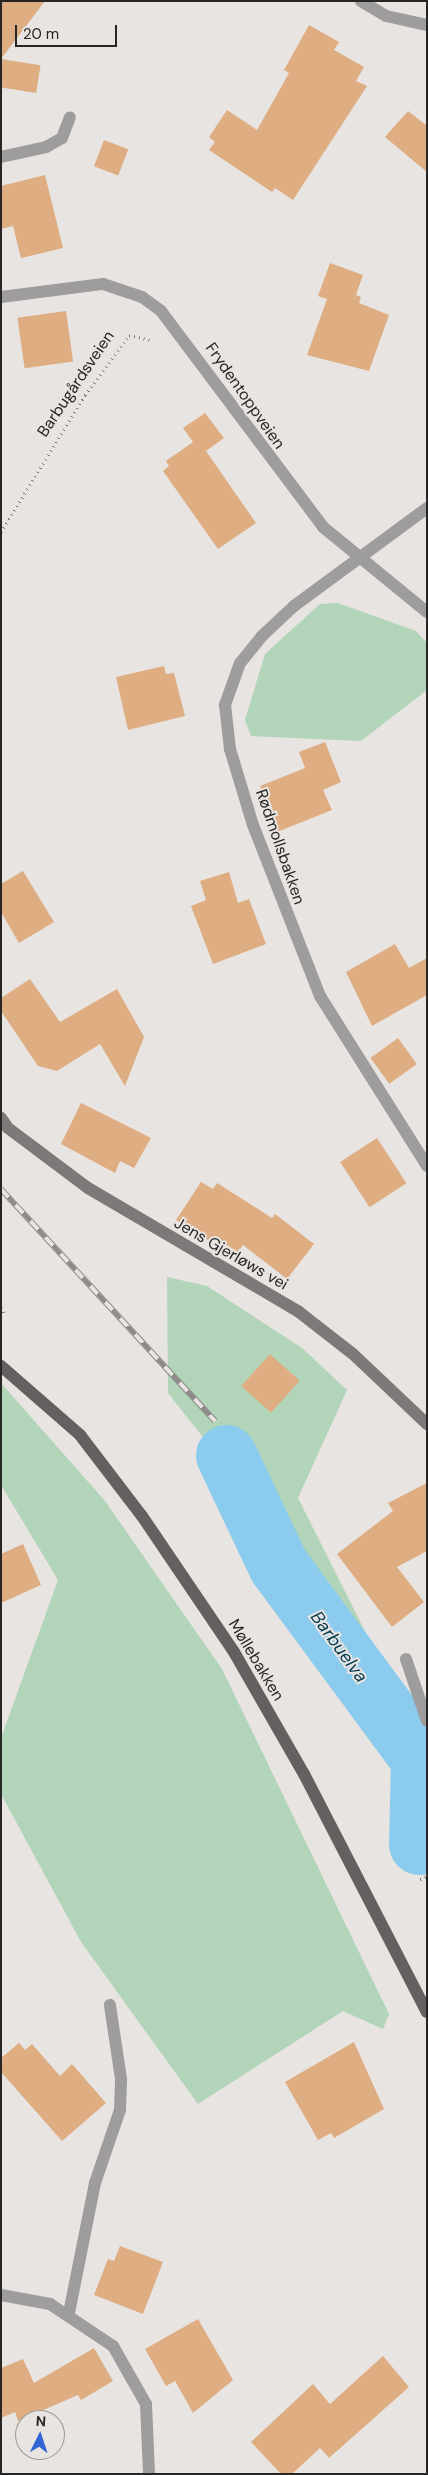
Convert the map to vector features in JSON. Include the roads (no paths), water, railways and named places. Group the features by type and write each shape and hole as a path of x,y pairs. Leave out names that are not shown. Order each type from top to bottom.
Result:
{"main road":[{"name":"Jens Gjerløws vei","path":"3,1125 88,1188 300,1312 353,1354 427,1424"},
{"name":"Møllebakken","path":"1,1366 80,1435 142,1516 234,1652 304,1774 427,2012"}],"street":[{"path":"361,1 386,16 427,26"},
{"path":"1,157 54,143 68,131 70,117"},
{"name":"Frydentoppveien","path":"1,297 103,284 142,297 161,311 227,395 288,486 357,559 427,612"},
{"name":"Rødmollsbakken","path":"427,508 294,606 256,643 229,686 225,723 254,825 320,996 427,1166"},
{"path":"406,1659 427,1722"},
{"path":"69,2313 95,2183 120,2110 121,2079 110,2005"},
{"path":"1,2295 50,2304 69,2313 113,2346 137,2382 147,2413 149,2474"}],"waterway":[{"name":"Barbuelva","path":"226,1455 278,1565 421,1759 419,1844"}],"railway":[{"path":"1,1189 215,1421"}]}
